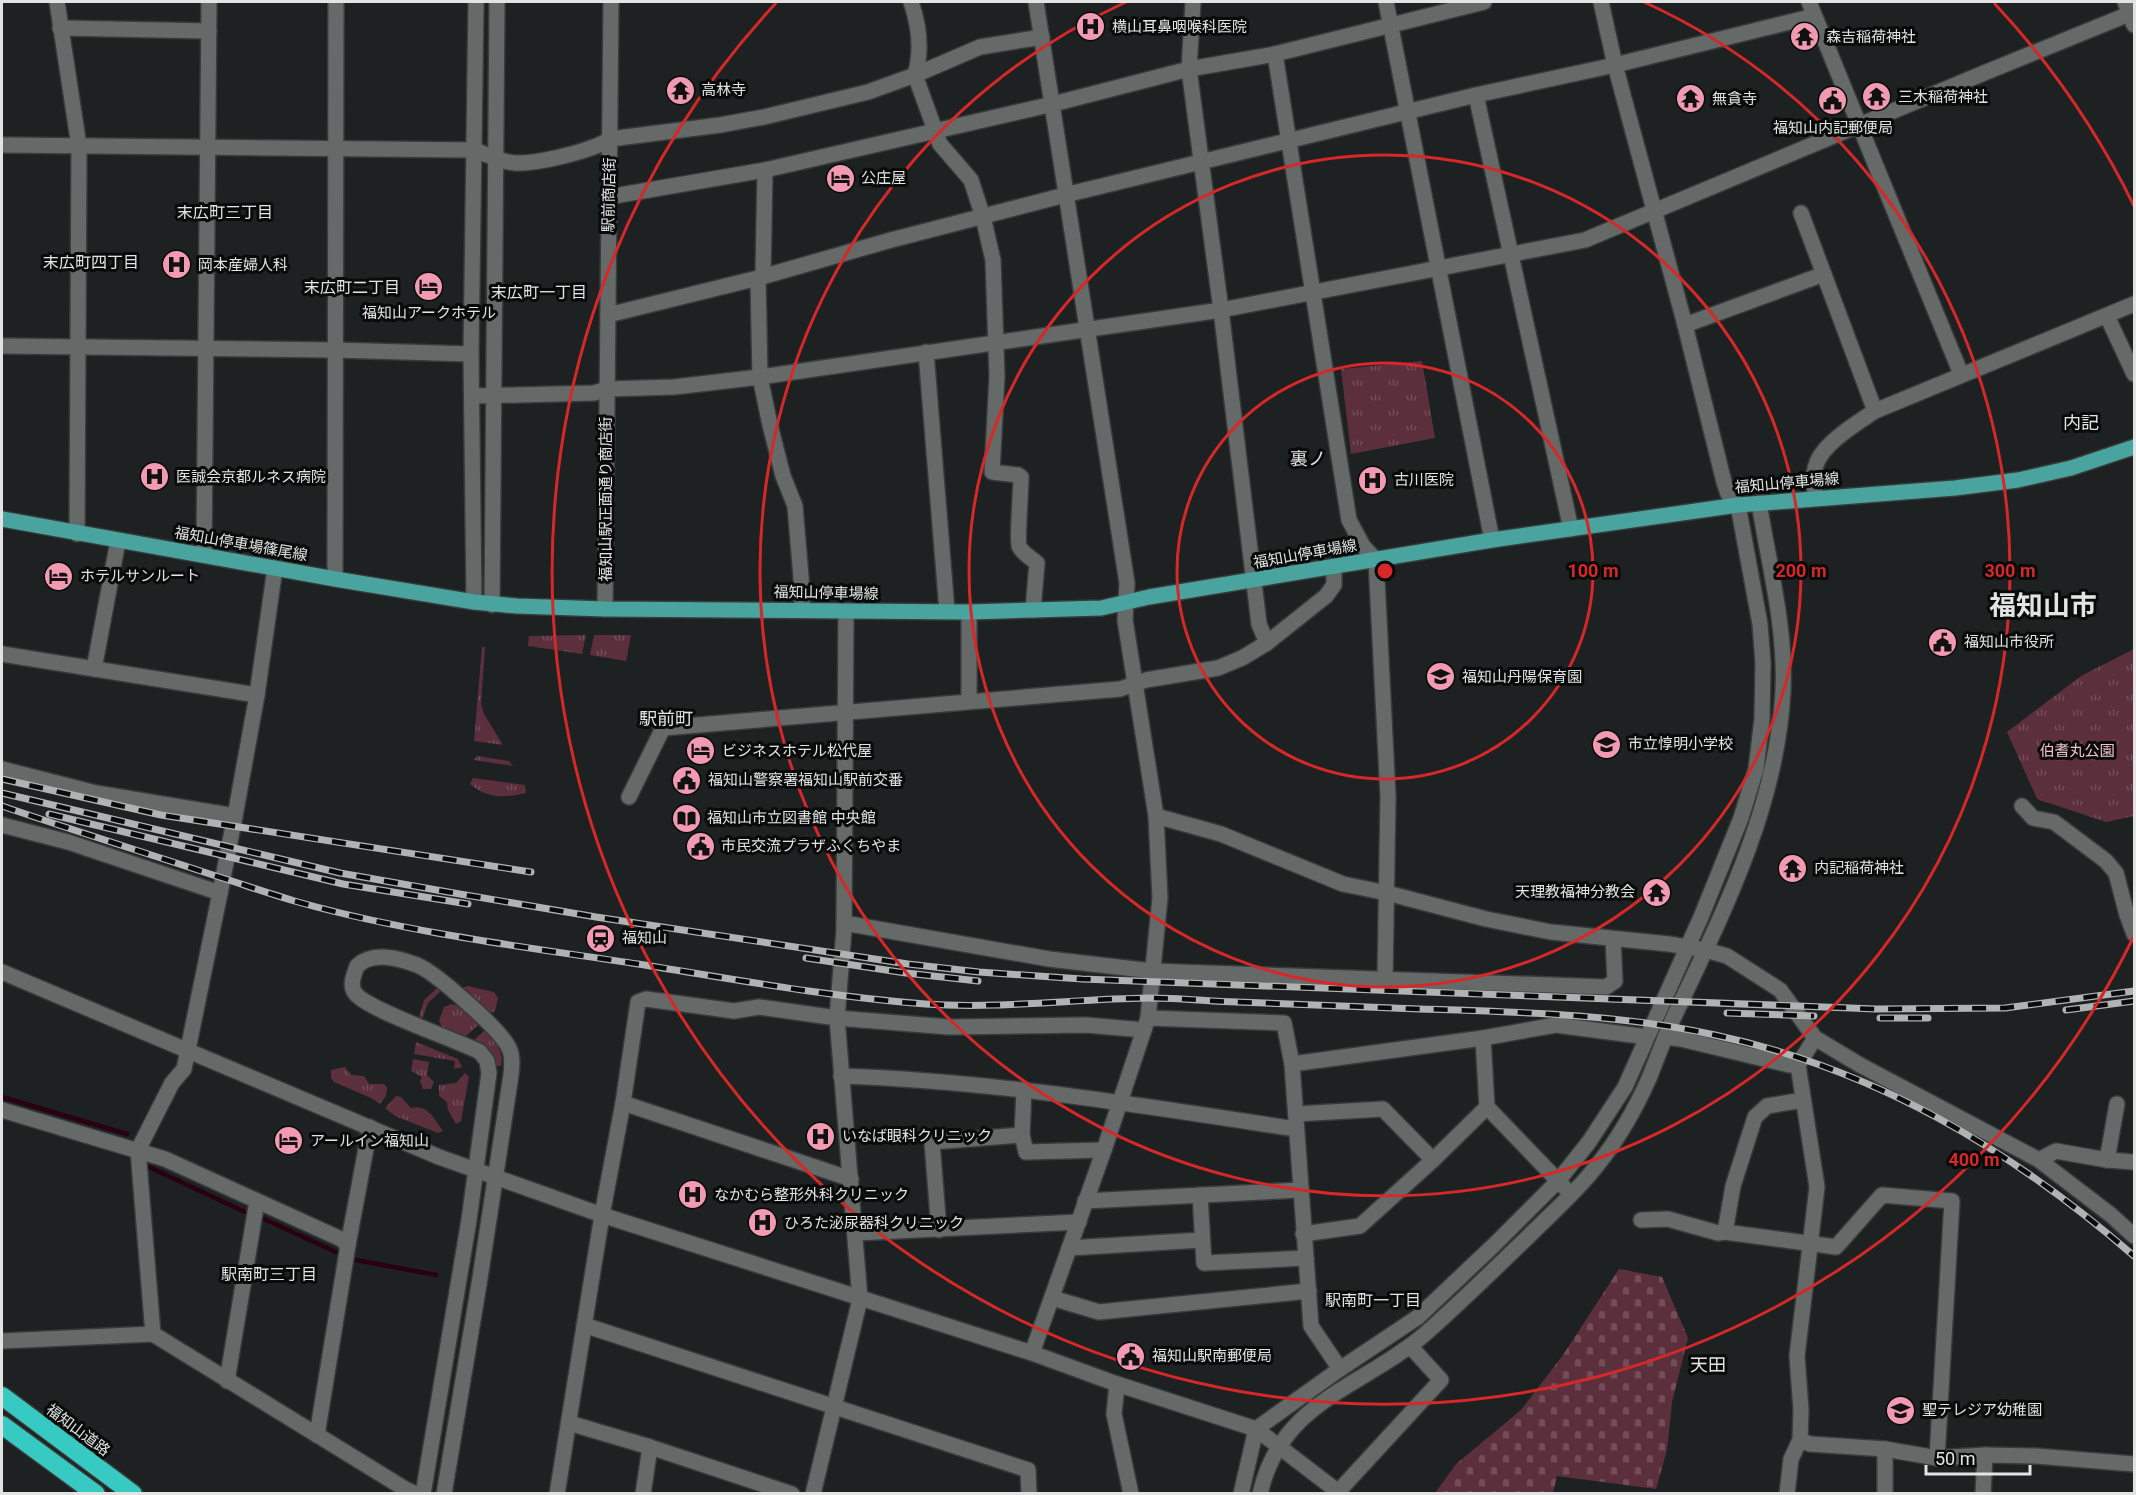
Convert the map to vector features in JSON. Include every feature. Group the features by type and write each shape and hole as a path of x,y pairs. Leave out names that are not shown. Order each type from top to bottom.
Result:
{"highway":[{"name":"福知山道路","path":"2,1396 133,1494"},
{"path":"2,1425 96,1494"}],"main road":[{"name":"福知山停車場線","path":"474,602 605,609 846,612 969,612 1101,608 1492,540 1738,505 1955,488 2018,480 2071,468 2134,447"},
{"name":"福知山停車場篠尾線","path":"2,519 474,602"}],"street":[{"path":"57,2 79,146 77,534"},
{"path":"204,555 209,2"},
{"path":"335,579 336,2"},
{"path":"474,602 471,354 476,2"},
{"path":"492,604 497,2"},
{"name":"駅前商店街","path":"607,389 611,2"},
{"path":"911,2 920,42 915,75 940,144 971,180 993,260 997,376 992,472 1021,477 1017,543 1020,549 1037,563 1033,610"},
{"path":"1032,1353 1146,1024 1160,898 1156,816 1125,620 1126,582 1036,2"},
{"path":"1193,2 1189,69 1259,624 1267,643"},
{"path":"1386,2 1492,540"},
{"path":"608,196 765,170 1053,104 1189,69 1275,54 1485,2"},
{"path":"1241,1494 1256,1429 1418,1317 1558,1181 1589,1142 1625,1087 1688,946 1741,818 1755,769 1762,719 1763,663 1760,624 1738,505 1726,489 1601,2"},
{"path":"608,315 760,277 1065,195 1476,95 1616,65 1812,9 1861,124 1961,374"},
{"path":"473,396 594,393 607,389 674,387 760,377 1221,310 1585,240 2131,13"},
{"path":"60,28 209,31"},
{"path":"2,145 475,150 496,159 516,163 564,156 601,145 610,139 764,117 868,92 980,47 1042,37"},
{"path":"1275,54 1349,520 1363,546 1376,560 1388,796 1385,980"},
{"path":"1476,95 1571,529"},
{"path":"765,170 760,277 760,377 783,476 795,506 802,610"},
{"path":"1801,213 1875,411"},
{"path":"1685,325 1824,274"},
{"path":"1815,498 1815,467 1819,458 1851,428 1875,411 2134,304"},
{"path":"2107,316 2134,374"},
{"path":"2,346 471,354"},
{"path":"926,352 948,611"},
{"name":"福知山駅正面通り商店街","path":"605,609 607,389"},
{"path":"1260,1494 1263,1478 1277,1446 1295,1424 1323,1400 1410,1346 1463,1300 1595,1168 1628,1119 1649,1078 1761,814 1771,778 1783,691 1781,637 1759,503"},
{"path":"94,669 118,541"},
{"path":"153,1334 138,1150 172,1083 184,1069 189,1050 257,695 275,568"},
{"path":"629,797 661,726 1120,689 1152,679 1218,668 1242,658 1267,643 1326,596 1334,585 1334,568"},
{"path":"813,1494 860,1299 837,1018 844,923 846,612"},
{"path":"969,612 969,701"},
{"path":"2,654 257,695"},
{"path":"2,769 96,793 235,816"},
{"path":"2022,806 2033,818 2054,822 2106,861 2116,873 2134,934"},
{"path":"1156,816 1221,834 1343,884 1551,932 1688,946 1727,957 1780,990 1815,1038 1851,1060 2039,1160 2111,1215 2134,1236"},
{"path":"2,825 68,842 220,893"},
{"path":"844,923 1049,959 1152,971 1606,987 1615,981 1613,939"},
{"path":"423,1494 489,1073 487,1061 480,1052 386,1013 356,995 352,987 357,966 371,957 383,957 419,966 444,984 488,1022 507,1043 512,1064 480,1278 444,1494"},
{"path":"2,972 439,1157 495,1178 602,1215 1032,1353 1117,1384 1256,1429 1337,1492 1441,1380 1410,1346"},
{"path":"557,1494 638,1002 646,999 734,1011 759,1007 837,1018 949,1027 1284,1023 1292,1064 1311,1326 1340,1369"},
{"path":"1292,1064 1483,1038 1556,1025 1647,1037"},
{"path":"1483,1038 1487,1107 1571,1193"},
{"path":"1665,1038 1681,1039 1789,1065 1798,1065"},
{"path":"1787,1494 1791,1459 1800,1440 1801,1410 1797,1356 1817,1187 1798,1065 1815,1038"},
{"path":"841,1077 912,1078 1024,1090 1119,1102 1296,1130"},
{"path":"1024,1090 1022,1135 1026,1152 1104,1150"},
{"path":"1725,1232 1733,1186 1755,1117 1767,1106 1803,1100"},
{"path":"623,1103 851,1179"},
{"path":"2107,1160 2117,1104"},
{"path":"1303,1234 1360,1226 1487,1107"},
{"path":"1296,1114 1383,1109 1433,1160"},
{"path":"2,1110 165,1159 340,1239 348,1245"},
{"path":"317,1435 370,1127"},
{"path":"939,1230 932,1142 1022,1135"},
{"path":"2039,1160 2056,1151 2134,1162"},
{"path":"1085,1202 1300,1190"},
{"path":"1200,1195 1204,1263 1306,1258"},
{"path":"1641,1220 1668,1219 1718,1233 1725,1232 1836,1247 1881,1195 1952,1201 1937,1458"},
{"path":"227,1381 257,1201"},
{"path":"856,1233 1079,1222"},
{"path":"1069,1248 1202,1239"},
{"path":"1052,1298 1099,1312 1309,1291"},
{"path":"584,1325 1028,1470 1029,1494"},
{"path":"2,1341 153,1334 416,1494"},
{"path":"1117,1384 1114,1414 1131,1494"},
{"path":"569,1423 792,1494"},
{"path":"1800,1440 1810,1444 1885,1449 1937,1458 1985,1455 2036,1456 2134,1464"},
{"path":"643,1494 650,1447"},
{"path":"1885,1449 1885,1494"},
{"path":"1983,1494 1985,1455"}],"green space":[{"path":"1422,361 1435,438 1351,454 1341,369"},
{"path":"586,635 582,654 528,646 529,636"},
{"path":"594,635 631,635 626,661 590,655"},
{"path":"482,647 485,647 481,704 484,714 503,745 474,741"},
{"name":"伯耆丸公園","path":"2134,649 2134,816 2106,822 2037,799 2007,732 2081,676"},
{"path":"477,756 509,761 513,766 474,760"},
{"path":"473,778 525,785 526,793 510,796 490,795 470,784"},
{"path":"468,986 494,992 498,998 495,1011 491,1013 461,988"},
{"path":"437,988 441,991 428,1003 422,1020 419,1018 424,1000"},
{"path":"451,1004 460,1006 478,1020 479,1024 464,1038 443,1029 439,1021 444,1007"},
{"path":"485,1030 500,1051 501,1066 496,1066 473,1041"},
{"path":"416,1042 458,1059 462,1067 454,1069 455,1061 414,1054"},
{"path":"413,1059 429,1062 427,1075 434,1082 431,1089 423,1089 420,1081 422,1077 411,1071"},
{"path":"345,1067 351,1075 364,1076 369,1084 384,1084 387,1088 386,1096 380,1104 334,1082 331,1078 331,1070"},
{"path":"465,1073 469,1077 461,1121 456,1124 448,1110 447,1102 439,1096 439,1085 456,1083"},
{"path":"396,1096 401,1097 411,1108 426,1110 443,1131 438,1133 395,1116 385,1108"},
{"path":"1619,1269 1662,1277 1688,1338 1672,1402 1667,1450 1656,1489 1557,1476 1553,1493 1435,1493 1456,1464 1521,1410 1563,1355"}],"waterway":[{"path":"2,1097 127,1134"},
{"path":"149,1167 245,1212"},
{"path":"264,1219 336,1252"},
{"path":"356,1260 436,1275"}],"railway":[{"path":"2,779 161,815 531,872"},
{"path":"2,793 340,873 596,917 908,964 979,972 1082,979 1876,1009 2005,1008 2134,991"},
{"path":"2,806 277,896 340,913 467,938 817,992 889,1001 953,1005 1009,1005 1159,998 1515,1012 1595,1017 1675,1027 1715,1035 1774,1050 1831,1069 1939,1118 1990,1148 2040,1182 2088,1217 2134,1256"},
{"path":"49,814 343,884 468,904"},
{"path":"806,958 978,981"},
{"path":"2066,1010 2134,1001"},
{"path":"1727,1013 1814,1016"},
{"path":"1880,1018 1928,1018"}],"place":[{"name":"横山耳鼻咽喉科医院","path":"1091,27"},
{"name":"森吉稲荷神社","path":"1805,37"},
{"name":"高林寺","path":"680,90"},
{"name":"三木稲荷神社","path":"1877,97"},
{"name":"無貪寺","path":"1691,99"},
{"name":"福知山内記郵便局","path":"1833,101"},
{"name":"公庄屋","path":"840,178"},
{"name":"岡本産婦人科","path":"177,265"},
{"name":"福知山アークホテル","path":"429,286"},
{"name":"医誠会京都ルネス病院","path":"155,477"},
{"name":"古川医院","path":"1373,480"},
{"name":"ホテルサンルート","path":"59,576"},
{"name":"福知山市役所","path":"1943,642"},
{"name":"福知山丹陽保育園","path":"1441,677"},
{"name":"市立惇明小学校","path":"1607,744"},
{"name":"ビジネスホテル松代屋","path":"701,751"},
{"name":"福知山警察署福知山駅前交番","path":"687,780"},
{"name":"福知山市立図書館 中央館","path":"686,818"},
{"name":"市民交流プラザふくちやま","path":"700,846"},
{"name":"内記稲荷神社","path":"1793,868"},
{"name":"天理教福神分教会","path":"1656,892"},
{"name":"福知山","path":"601,938"},
{"name":"いなば眼科クリニック","path":"821,1136"},
{"name":"アールイン福知山","path":"289,1141"},
{"name":"なかむら整形外科クリニック","path":"693,1195"},
{"name":"ひろた泌尿器科クリニック","path":"763,1223"},
{"name":"福知山駅南郵便局","path":"1131,1356"},
{"name":"聖テレジア幼稚園","path":"1901,1410"}],"district":[{"name":"末広町三丁目","path":"225,212"},
{"name":"末広町四丁目","path":"91,262"},
{"name":"末広町二丁目","path":"352,287"},
{"name":"末広町一丁目","path":"539,292"},
{"name":"内記","path":"2081,422"},
{"name":"裏ノ","path":"1308,458"},
{"name":"福知山市","path":"2043,606"},
{"name":"駅前町","path":"666,718"},
{"name":"駅南町三丁目","path":"269,1274"},
{"name":"駅南町一丁目","path":"1373,1300"},
{"name":"天田","path":"1708,1364"}]}
